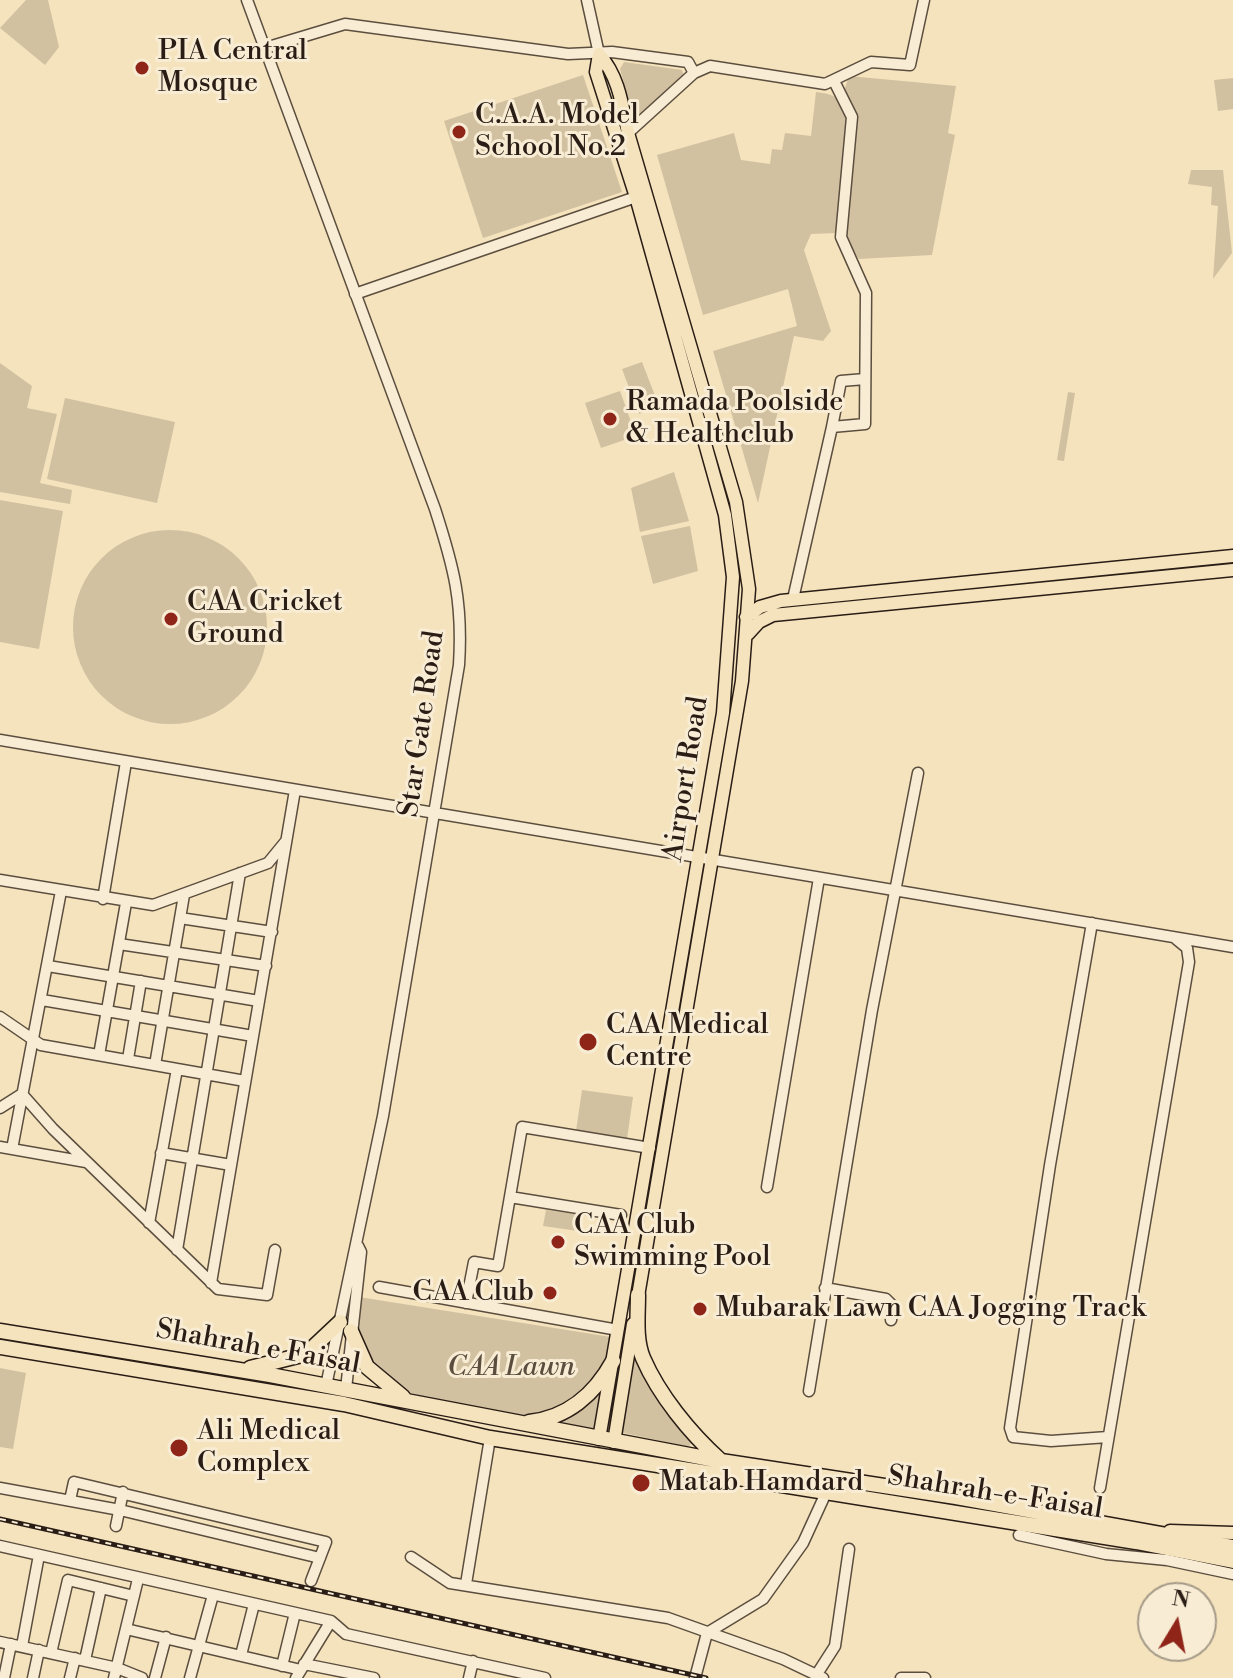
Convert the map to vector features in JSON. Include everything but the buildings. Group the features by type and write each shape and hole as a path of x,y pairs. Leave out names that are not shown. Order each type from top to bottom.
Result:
{"highway":[{"path":"638,1295 638,1339 643,1358 677,1413 701,1443 721,1461"},
{"path":"238,1371 306,1354 346,1326 367,1367 410,1402"},
{"name":"Shahrah e Faisal","path":"0,1331 238,1371 325,1393"},
{"path":"0,1347 25,1351"},
{"path":"0,1356 25,1351"},
{"name":"Shahrah e Faisal","path":"25,1351 325,1393 346,1389 410,1402"},
{"path":"488,1419 546,1420 590,1394 613,1361"},
{"name":"Shahrah-e-Faisal","path":"325,1393 490,1438 825,1495 1136,1542 1233,1561"},
{"name":"Shahrah-e-Faisal","path":"410,1402 607,1441 1155,1530 1233,1547"}],"main road":[{"path":"599,54 611,67 618,85 655,244 682,339"},
{"path":"599,54 596,72 636,197 655,244"},
{"name":"Airport Road","path":"607,1441 613,1361 723,713 731,635 733,577 725,515 682,339"},
{"name":"Airport Road","path":"607,1441 638,1295 754,611 748,598 736,502 682,339"},
{"path":"731,635 754,611 787,600 1233,556"},
{"path":"754,611 773,615 1233,570"},
{"path":"733,577 748,598"},
{"path":"748,580 765,597 787,600"},
{"path":"748,634 773,615"},
{"path":"1155,1530 1233,1533"}],"street":[{"name":"Star Gate Road","path":"247,0 455,573 462,617 459,665 435,812 358,1246 346,1326 346,1389"},
{"path":"587,0 599,54"},
{"path":"628,133 694,73 718,67 825,84 871,62 910,65 924,0"},
{"path":"265,48 345,24 568,54 620,53 688,62 694,73"},
{"path":"832,427 865,424 866,293 841,237 852,117 834,81"},
{"path":"355,294 636,197"},
{"path":"787,600 841,381 865,379"},
{"path":"0,740 1233,947"},
{"path":"103,899 126,762"},
{"path":"809,1391 918,773"},
{"path":"211,1283 295,790"},
{"path":"0,880 153,905 268,863 286,840"},
{"path":"177,1250 240,873"},
{"path":"767,1187 819,878"},
{"path":"12,1149 61,891"},
{"path":"155,1065 184,895"},
{"path":"99,1055 126,903"},
{"path":"180,918 272,932"},
{"path":"1092,923 1045,1194 1010,1428 1013,1437 1051,1441 1108,1437"},
{"path":"1100,1488 1189,962 1187,948 1175,938"},
{"path":"119,944 266,966"},
{"path":"48,966 259,1001"},
{"path":"128,1059 141,981"},
{"path":"42,1000 253,1036"},
{"path":"0,1017 41,1045 245,1081"},
{"path":"149,1223 177,1069"},
{"path":"0,1108 22,1094"},
{"path":"22,1094 218,1289 267,1295 275,1250"},
{"path":"466,1303 474,1262 498,1266 522,1127 650,1148"},
{"path":"0,1147 88,1162"},
{"path":"161,1153 231,1165"},
{"path":"510,1197 621,1215"},
{"path":"379,1287 618,1330"},
{"path":"825,1288 886,1299 893,1306 891,1320"},
{"name":"Star Gate Road","path":"325,1393 346,1326"},
{"path":"466,1584 490,1438"},
{"path":"70,1500 74,1482 326,1542 311,1581"},
{"path":"0,1488 120,1510 320,1558"},
{"path":"116,1526 123,1492"},
{"path":"695,1678 707,1633 763,1599 803,1543 825,1495"},
{"path":"234,1538 238,1519"},
{"path":"1019,1535 1106,1554 1167,1560 1233,1574"},
{"path":"0,1546 331,1621 346,1634 473,1661 516,1675 545,1678"},
{"path":"411,1557 450,1583 668,1618 820,1676 835,1646 839,1605 848,1575 849,1549"},
{"path":"4,1678 11,1644 39,1555"},
{"path":"115,1673 138,1579"},
{"path":"51,1653 68,1580 134,1596"},
{"path":"70,1678 80,1659 101,1588"},
{"path":"190,1678 213,1595"},
{"path":"241,1655 254,1604"},
{"path":"282,1666 295,1613"},
{"path":"300,1671 331,1621"},
{"path":"126,1629 300,1671 374,1678"},
{"path":"155,1678 166,1637"},
{"path":"11,1644 80,1659 115,1673 142,1678"},
{"path":"33,1678 39,1650"},
{"path":"469,1678 473,1661"},
{"path":"901,1678 925,1678"}],"green space":[{"path":"26,0 48,0 59,47 45,65 0,28"},
{"path":"624,62 682,70 684,76 639,117 632,114 620,69"},
{"path":"583,75 622,192 483,238 444,121"},
{"path":"849,76 956,86 948,133 955,135 932,255 859,259 845,240 856,117 843,94"},
{"path":"1233,78 1233,109 1218,111 1214,80"},
{"path":"816,92 837,99 850,118 837,233 811,234 804,250 831,331 823,341 794,336 758,503 713,351 797,326 788,289 703,315 657,155 734,133 741,160 770,164 772,149 782,150 785,133 811,136"},
{"path":"1191,170 1223,170 1232,253 1213,279 1218,206 1211,205 1212,187 1188,184"},
{"path":"642,362 659,406 639,414 622,369"},
{"path":"0,363 32,386 27,408 57,414 40,483 72,490 70,504 0,492"},
{"name":"Ramada Poolside & Healthclub","path":"620,391 636,436 601,448 585,403"},
{"path":"1068,392 1075,393 1064,461 1057,460"},
{"path":"65,398 175,422 157,503 47,479"},
{"path":"674,472 689,521 640,532 631,488"},
{"path":"0,500 63,511 39,649 0,642"},
{"path":"690,526 698,571 653,584 641,536"},
{"name":"CAA Cricket Ground","path":"170,530 189,531 207,537 239,558 260,590 266,608 266,646 260,664 239,696 207,717 189,723 170,724 151,723 133,717 101,696 80,664 74,646 73,627 74,608 80,590 101,558 133,537 151,531"},
{"path":"582,1090 633,1097 627,1139 576,1131"},
{"path":"546,1210 581,1215 578,1231 543,1226"},
{"name":"CAA Lawn","path":"359,1297 611,1337 602,1365 575,1398 549,1412 525,1416 507,1414 416,1395 386,1380 371,1364 362,1346"},
{"path":"632,1351 691,1443 689,1447 619,1432"},
{"path":"0,1368 26,1373 13,1449 0,1447"},
{"path":"603,1390 593,1432 555,1425 553,1422"}],"railway":[{"path":"0,1519 706,1678"}],"place":[{"name":"PIA Central Mosque","path":"142,68"},
{"name":"C.A.A. Model School No.2","path":"459,132"},
{"name":"Ramada Poolside & Healthclub","path":"610,419"},
{"name":"CAA Cricket Ground","path":"171,619"},
{"name":"CAA Medical Centre","path":"588,1042"},
{"name":"CAA Club Swimming Pool","path":"558,1242"},
{"name":"CAA Club","path":"550,1293"},
{"name":"Mubarak Lawn CAA Jogging Track","path":"700,1309"},
{"name":"Ali Medical Complex","path":"179,1448"},
{"name":"Matab Hamdard","path":"641,1483"}]}
